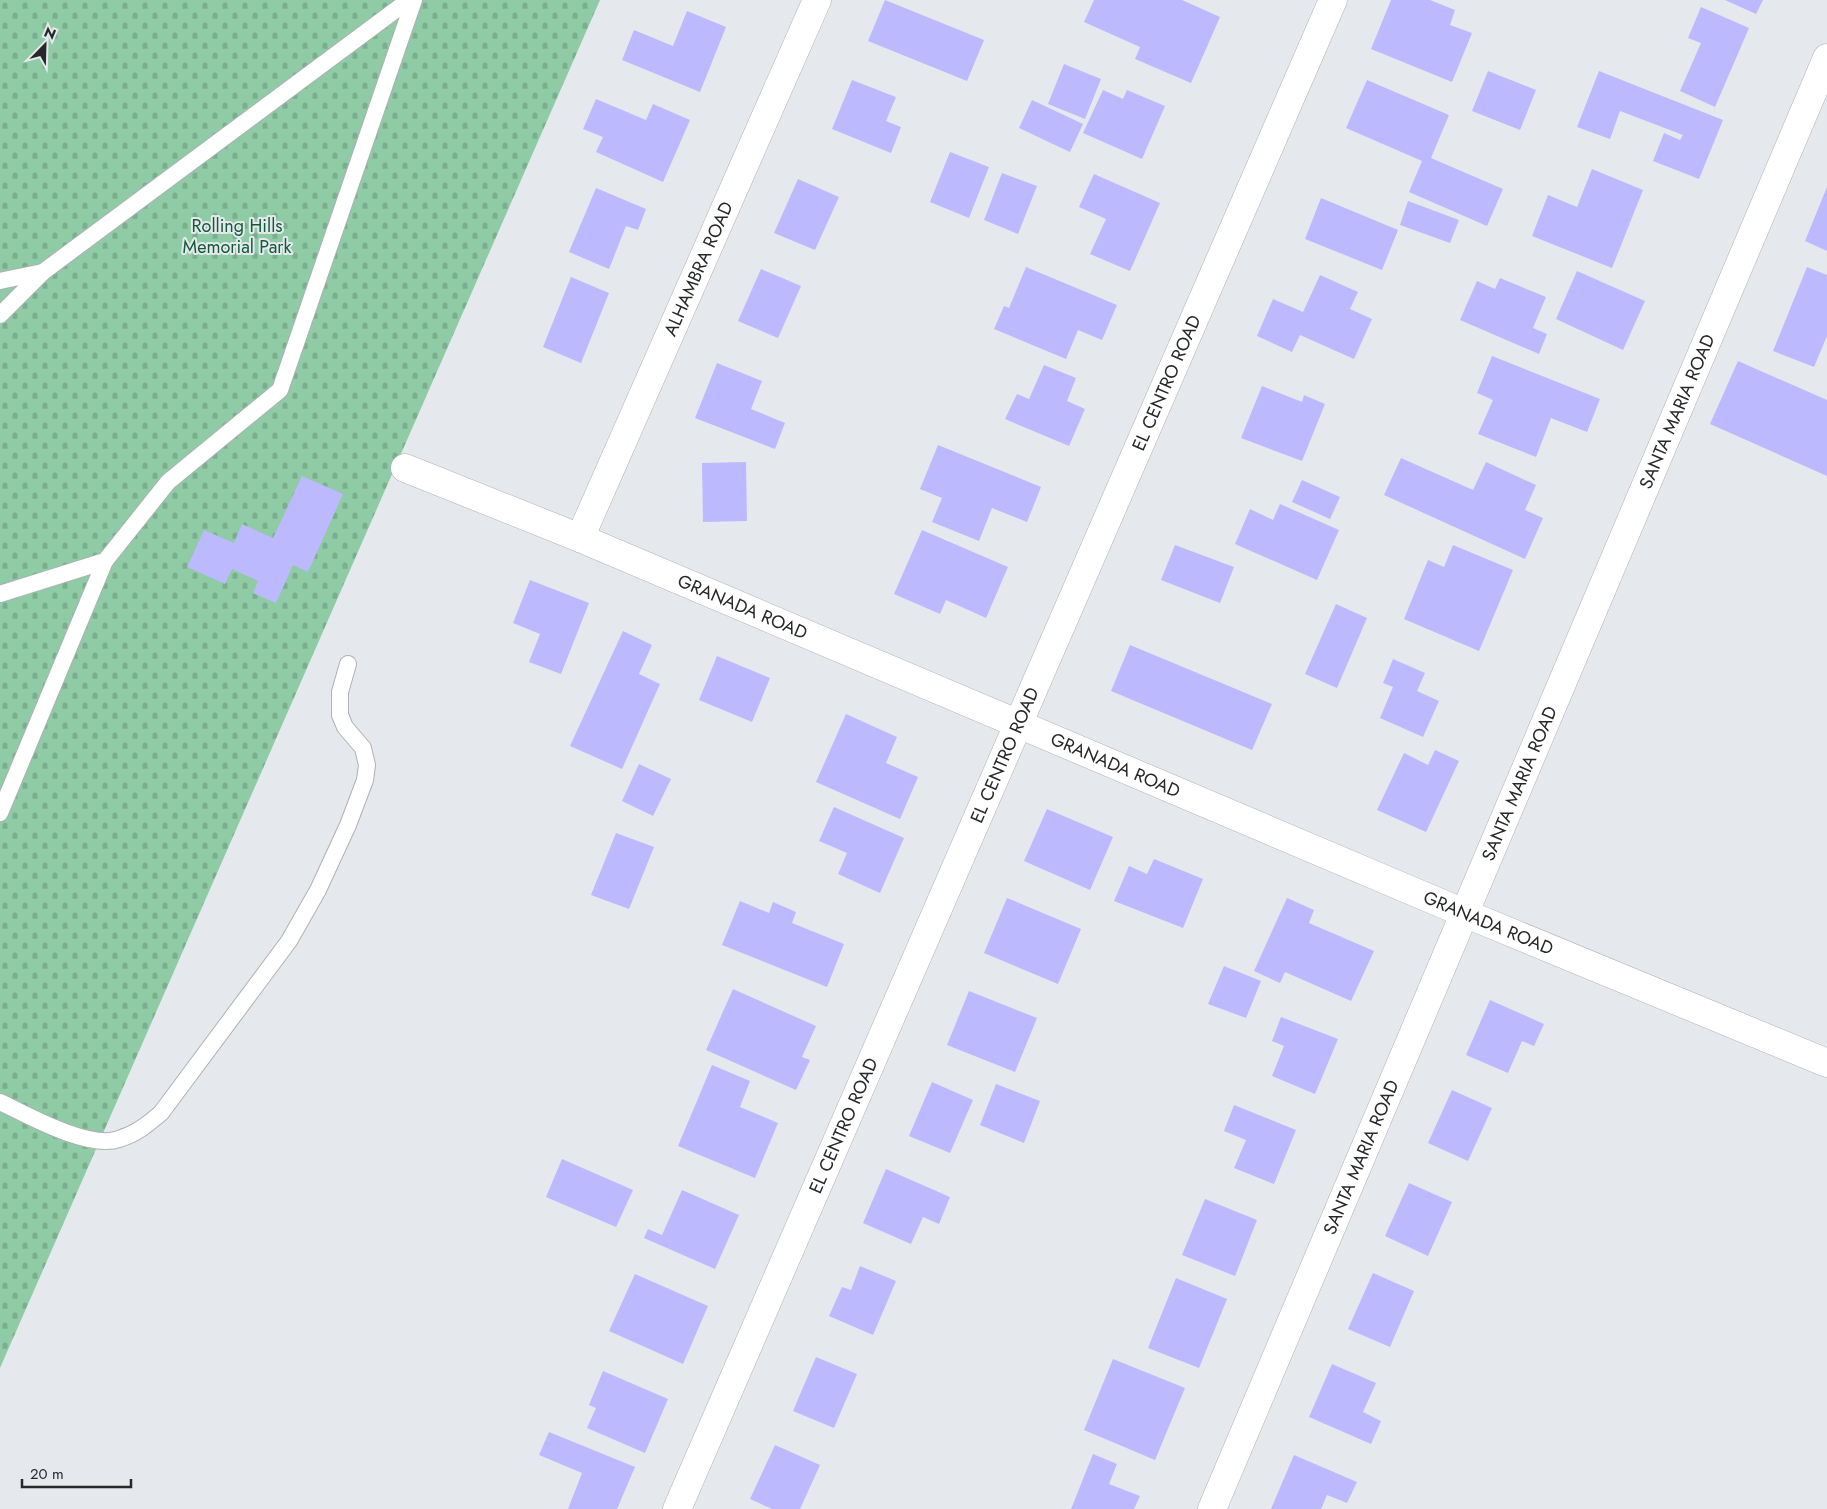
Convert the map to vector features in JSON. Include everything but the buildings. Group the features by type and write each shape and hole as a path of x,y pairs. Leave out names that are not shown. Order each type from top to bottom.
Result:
{"street":[{"name":"ALHAMBRA ROAD","path":"580,538 817,0"},
{"name":"EL CENTRO ROAD","path":"677,1509 1333,0"},
{"name":"SANTA MARIA ROAD","path":"1212,1509 1827,58"},
{"name":"GRANADA ROAD","path":"405,468 580,538 1464,913 1827,1063"}],"lane":[{"path":"0,315 43,272 409,0"},
{"path":"0,813 105,561 168,482 280,390 414,0"},
{"path":"0,281 43,272"},
{"path":"0,594 105,561"},
{"path":"0,1102 54,1129 92,1140 117,1140 141,1130 161,1113 289,941 318,890 348,825 365,780 367,765 363,748 345,727 340,714 340,692 348,664"}],"green space":[{"name":"Rolling Hills Memorial Park","path":"0,0 600,0 0,1368"}]}
